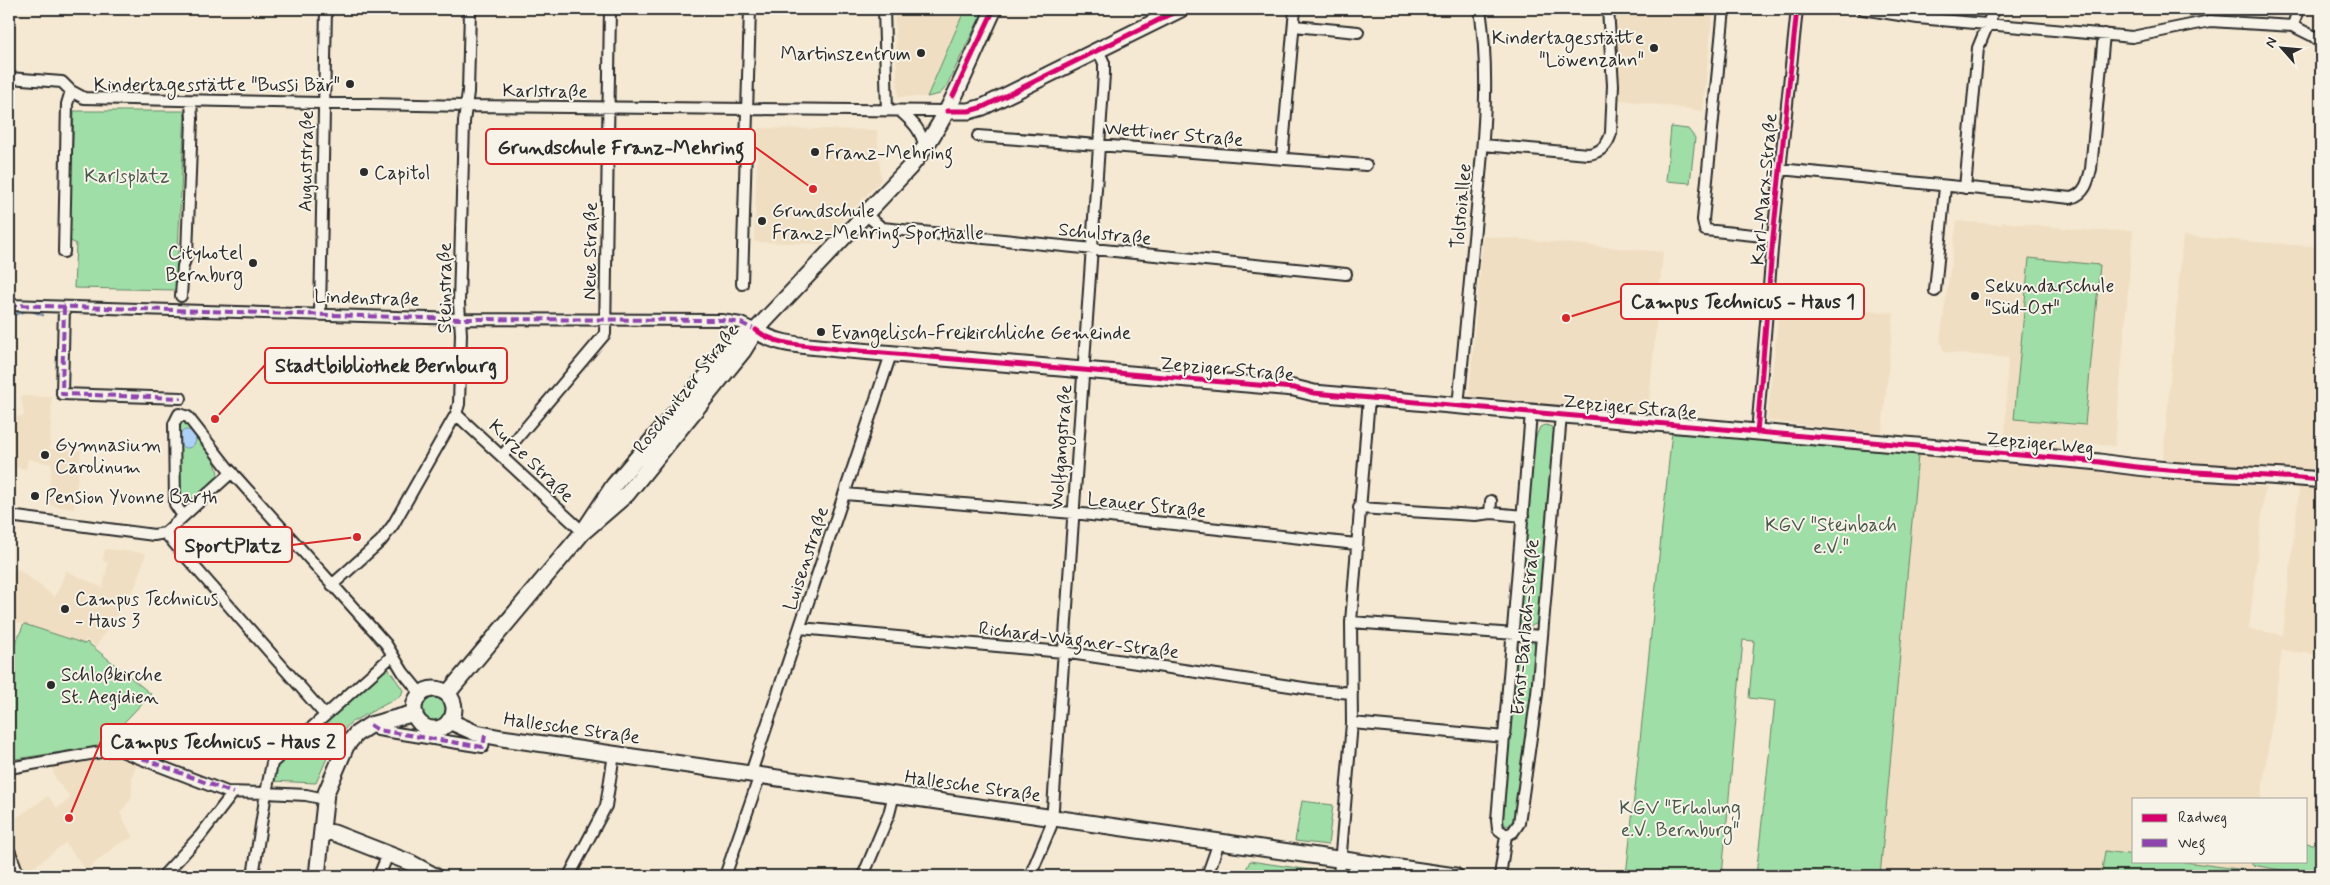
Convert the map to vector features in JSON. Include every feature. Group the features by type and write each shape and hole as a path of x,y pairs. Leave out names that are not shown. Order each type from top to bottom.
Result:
{"main road":[{"name":"Roschwitzer Straße","path":"447,694 583,532 614,485 734,344 741,337 756,330 925,148 947,111 994,9"},
{"path":"947,111 969,111 983,107 1181,9"},
{"name":"Zepziger Straße","path":"756,330 767,337 781,341 891,354 1294,388 1314,393 1757,433"},
{"name":"Zepziger Weg","path":"1757,433 2082,460 2150,468 2321,480"},
{"path":"434,689 447,694 453,707 449,721 440,727 429,728 420,723 415,713 415,703 421,694 434,689"},
{"path":"317,876 325,799 338,760 346,746 356,734 370,725 415,713"},
{"name":"Hallesche Straße","path":"449,721 468,730 486,735 1455,876"},
{"path":"322,831 334,833 388,854 435,876"}],"street":[{"name":"Auguststraße","path":"320,313 326,9"},
{"name":"Steinstraße","path":"332,585 380,541 394,525 456,414 459,404 461,318 459,303 470,9"},
{"name":"Neue Straße","path":"502,456 605,334 610,9"},
{"path":"742,284 750,9"},
{"path":"884,9 887,110"},
{"path":"1282,159 1295,9"},
{"name":"Tolstoiallee","path":"1458,406 1487,87 1485,43 1480,9"},
{"path":"1483,145 1588,154 1593,154 1604,147 1611,133 1613,85 1608,9"},
{"name":"Karl-Marx-Straße","path":"1724,9 1703,220 1705,230 1773,237"},
{"name":"Karl-Marx-Straße","path":"1757,433 1773,237 1797,9"},
{"path":"1863,9 1986,25 2139,37 2217,21 2293,26 2313,36 2321,43"},
{"path":"1965,188 1978,48 1994,9"},
{"path":"2293,26 2298,9"},
{"path":"1294,26 1358,32"},
{"path":"1780,169 1945,187 2071,198 2079,196 2088,184 2091,169 2104,34"},
{"name":"Wolfgangstraße","path":"1030,876 1048,833 1052,817 1104,74 1104,64 1098,50"},
{"path":"9,78 51,79 62,82 71,91 84,98 191,100 187,254 184,266 182,296"},
{"path":"64,252 67,104 71,91"},
{"name":"Karlstraße","path":"191,100 324,104 947,111"},
{"path":"900,111 916,125 922,134 925,148"},
{"name":"Wettiner Straße","path":"978,136 1366,165"},
{"path":"1935,291 1945,187"},
{"name":"Schulstraße","path":"865,214 882,228 1346,274"},
{"name":"Lindenstraße","path":"9,305 461,318 722,320 741,323 756,330"},
{"path":"64,307 62,394 181,398"},
{"name":"Luisenstraße","path":"725,876 800,628 891,354"},
{"path":"1339,876 1352,723 1351,622 1369,398"},
{"name":"Ernst-Barlach-Straße","path":"1506,835 1498,829 1498,820 1531,413"},
{"path":"184,516 174,504 174,424 179,414 188,417 232,472 386,644 408,679 421,694"},
{"name":"Kurze Straße","path":"456,414 583,532"},
{"name":"Ernst-Barlach-Straße","path":"1506,835 1513,832 1519,822 1537,694 1560,415"},
{"path":"9,516 140,535 165,533 232,472"},
{"name":"Leauer Straße","path":"844,494 1073,513 1356,544"},
{"path":"1490,513 1491,501"},
{"path":"1359,508 1523,516"},
{"path":"165,533 325,715"},
{"path":"1351,622 1542,636"},
{"name":"Richard-Wagner-Straße","path":"800,628 1063,652 1317,690 1352,693"},
{"path":"253,876 266,793 266,781 272,763 392,656"},
{"path":"1352,723 1505,737"},
{"name":"Hallesche Straße","path":"370,725 378,730 483,747 486,735"},
{"path":"9,768 107,751 121,751 233,793 306,794 325,799"},
{"path":"569,876 606,806 614,754"},
{"path":"163,876 200,836 233,793"},
{"path":"863,876 889,814 894,794"},
{"name":"Ernst-Barlach-Straße","path":"1500,876 1506,835"},
{"path":"1207,876 1220,842"},
{"path":"9,850 19,876"},
{"path":"379,876 388,854"}],"shaded area":[{"name":"Martinszentrum","path":"894,9 965,9 927,97 898,97"},
{"path":"1616,9 1713,9 1703,111 1615,99"},
{"path":"758,128 877,130 881,180 820,244 754,242"},
{"path":"1957,221 2002,225 2002,222 2093,231 2133,230 2115,446 2005,437 2008,358 1944,352 1940,340"},
{"path":"1483,236 1663,252 1648,413 1469,396"},
{"path":"2183,236 2321,247 2321,655 2282,650 2261,798 2132,798 2132,855 2105,851 2101,876 1880,876 1918,455 2265,487 2249,629 2283,635 2301,472 2163,460"},
{"path":"1780,301 1894,313 1882,433 1767,421"},
{"name":"Gymnasium Carolinum","path":"21,396 52,397 50,449 81,451 74,509 47,505 52,464 28,459 26,469 14,467 9,484 9,418 24,416"},
{"name":"Campus Technicus - Haus 3","path":"105,549 146,553 136,585 96,647 86,639 84,643 9,620 9,573 18,569 55,597 66,571 103,588 108,563 103,561"},
{"path":"115,758 137,763 132,778 132,798 120,813 133,837 117,845 86,870 65,843 25,874 9,844 9,823 48,796 57,808 71,798 56,780 52,767"},
{"path":"2185,862 2252,862 2252,871"}],"green space":[{"path":"965,9 984,9 946,87 940,94 927,97"},
{"path":"2173,9 2244,9 2242,12 2187,16"},
{"name":"Karlsplatz","path":"74,111 185,111 176,290 74,288 76,244 69,240"},
{"path":"1671,127 1688,129 1695,138 1690,183 1666,181"},
{"path":"2029,258 2100,265 2085,425 2014,419"},
{"path":"183,418 208,449 218,473 217,480 185,505 178,502 179,426"},
{"path":"1546,425 1552,427 1555,431 1539,617 1538,623 1529,627 1523,627 1519,622 1519,616 1534,441 1540,427"},
{"name":"KGV \"Steinbach e.V.\"","path":"1672,431 1918,455 1880,876 1756,876 1775,701 1749,698 1754,641 1743,640 1722,876 1626,876"},
{"path":"24,624 85,644 87,642 151,694 109,738 107,745 9,760 9,657"},
{"path":"1530,638 1536,642 1518,812 1512,826 1504,825 1501,820 1517,655 1521,644"},
{"path":"386,665 403,690 401,696 350,723 335,740 316,783 271,781 273,769"},
{"path":"434,696 443,700 447,709 443,718 434,722 425,718 421,709 425,700"},
{"path":"1302,801 1333,805 1328,845 1295,841"},
{"path":"2308,843 2321,845 2321,876 2298,876 2298,873 2252,865 2252,862 2308,862"},
{"path":"2105,851 2132,855 2132,862 2185,862 2252,871 2251,876 2101,876"},
{"path":"1250,861 1311,870 1308,876 1243,876"}],"water":[{"path":"187,430 193,433 196,439 193,445 187,448 181,445 178,439 181,433"}],"waterway":[{"path":"9,316 29,310 43,315"}],"marked path":[{"path":"9,305 461,319 722,320 741,323 756,330"},
{"path":"64,307 62,394 181,398"},
{"path":"370,725 378,730 483,747 485,735"},
{"path":"107,751 131,754 233,793"}],"cycle path":[{"path":"953,96 994,9"},
{"path":"947,111 969,111 983,107 1181,9"},
{"path":"1757,433 1773,237 1797,9"},
{"path":"756,330 774,340 837,349 1294,388 1314,393 2100,462 2155,469 2321,480"}],"place":[{"name":"Kindertagesstätte \"Löwenzahn\"","path":"1654,48"},
{"name":"Martinszentrum","path":"921,53"},
{"name":"Kindertagesstätte \"Bussi Bär\"","path":"350,84"},
{"name":"Franz-Mehring","path":"815,152"},
{"name":"Capitol","path":"364,172"},
{"name":"Grundschule Franz-Mehring","path":"813,189"},
{"name":"Grundschule Franz-Mehring Sporthalle","path":"762,221"},
{"name":"Cityhotel Bernburg","path":"253,263"},
{"name":"Sekundarschule \"Süd-Ost\"","path":"1975,296"},
{"name":"Campus Technicus - Haus 1","path":"1566,318"},
{"name":"Evangelisch-Freikirchliche Gemeinde","path":"821,332"},
{"name":"Stadtbibliothek Bernburg","path":"215,419"},
{"name":"Gymnasium Carolinum","path":"45,455"},
{"name":"Pension Yvonne Barth","path":"35,496"},
{"name":"SportPlatz","path":"357,537"},
{"name":"Campus Technicus - Haus 3","path":"65,609"},
{"name":"Schloßkirche St. Aegidien","path":"51,685"},
{"name":"Campus Technicus - Haus 2","path":"69,818"}],"park label":[{"name":"KGV \"Erholung e.V. Bernburg\"","path":"1680,818"}]}
